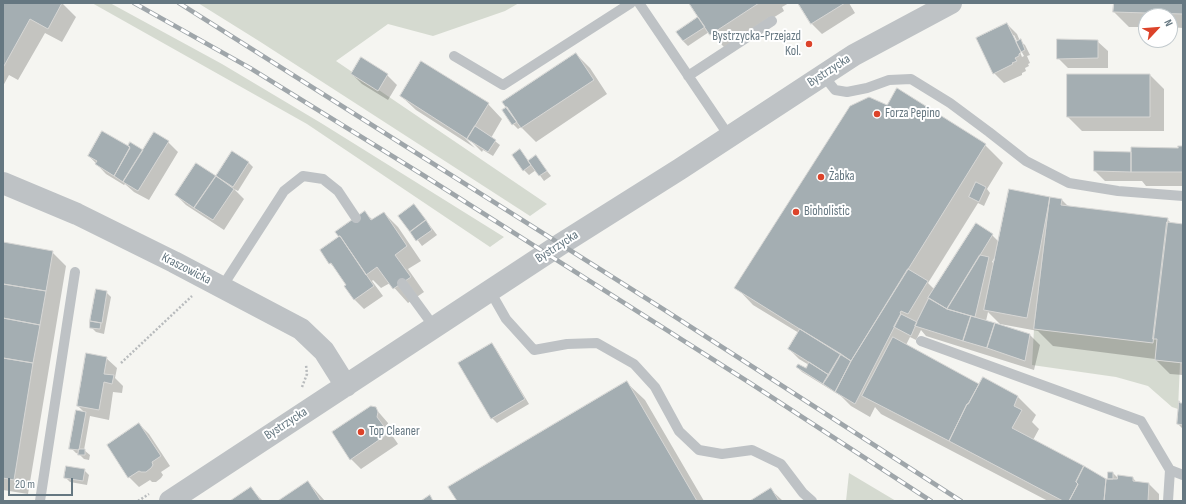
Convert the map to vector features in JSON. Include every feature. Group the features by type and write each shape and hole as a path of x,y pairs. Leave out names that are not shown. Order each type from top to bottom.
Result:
{"street":[{"name":"Bystrzycka","path":"170,501 561,244 680,169 854,55 944,5"},
{"name":"Kraszowicka","path":"3,183 77,214 222,287 300,330 324,351 346,386"}],"lane":[{"path":"454,56 503,85 631,3"},
{"path":"639,3 729,136"},
{"path":"688,76 772,21"},
{"path":"823,75 835,90 847,92 867,88 889,80 911,80 950,103 1026,161 1069,183 1118,191 1183,196"},
{"path":"222,287 284,191 303,176 323,179 338,191 356,218"},
{"path":"40,501 75,272"},
{"path":"402,283 435,328"},
{"path":"490,291 506,319 534,350 567,344 597,343 634,364 655,387 679,431 699,450 722,454 752,450 781,464 803,493 812,501"},
{"path":"921,341 1141,421 1170,470 1168,501"},
{"path":"1170,470 1183,475"}],"path":[{"path":"121,363 196,293"}],"shaded area":[{"path":"92,3 110,3 222,64 321,123 504,237 490,247 307,124"},
{"path":"198,3 519,3 505,11 433,36 388,24 336,61 547,204 530,216"},
{"path":"1034,329 1153,343 1153,339 1157,339 1155,360 1180,363 1178,409 1172,407 1148,386 1116,377 1032,365"},
{"path":"849,473 896,501 846,501"}],"building":[{"path":"3,3 62,3 48,29 30,19 4,66"},
{"path":"689,3 759,3 710,35"},
{"path":"798,3 845,3 811,24"},
{"path":"1114,3 1183,3 1183,14 1178,14 1178,8 1138,8 1138,13 1113,12"},
{"path":"698,17 705,27 683,41 676,32"},
{"path":"1007,23 1021,52 1019,56 1015,58 1017,61 993,74 976,38"},
{"path":"1021,39 1025,50 1021,52 1016,42"},
{"path":"1057,39 1098,40 1098,58 1057,59"},
{"path":"576,53 594,80 521,128 502,102"},
{"path":"361,57 388,74 378,91 351,74"},
{"path":"421,61 489,103 467,139 400,96"},
{"path":"1067,74 1150,74 1150,117 1067,117"},
{"path":"897,88 986,144 851,361 734,288 850,106 869,97 887,105"},
{"path":"507,107 517,122 512,125 502,110"},
{"path":"475,126 496,140 488,152 467,139"},
{"path":"102,131 130,147 114,176 95,164 97,161 88,156"},
{"path":"154,132 169,141 138,191 123,182"},
{"path":"130,142 143,150 123,182 114,176 130,148 128,146"},
{"path":"1178,146 1183,146 1183,172 1131,172 1131,147 1178,148"},
{"path":"520,149 531,165 523,171 512,155"},
{"path":"232,151 249,162 233,187 216,176"},
{"path":"1094,151 1131,152 1131,172 1094,171"},
{"path":"536,155 547,171 539,176 528,161"},
{"path":"196,163 216,176 194,208 175,195"},
{"path":"216,176 234,189 213,220 194,208"},
{"path":"976,182 986,187 979,202 969,197"},
{"path":"1009,189 1050,197 1027,318 984,310"},
{"path":"1050,197 1062,199 1061,205 1168,218 1153,343 1034,329"},
{"path":"414,204 426,220 410,232 398,216"},
{"path":"365,211 371,220 384,212 407,246 395,255 411,277 393,289 377,267 366,275 340,236 339,237 335,232"},
{"path":"426,220 432,230 416,241 410,232"},
{"path":"1167,222 1183,224 1183,363 1155,360 1157,339 1153,339"},
{"path":"976,223 993,234 947,309 928,298"},
{"path":"340,236 374,286 354,300 344,286 346,285 320,250"},
{"path":"3,242 53,251 46,291 3,284"},
{"path":"980,255 989,257 975,317 947,309"},
{"path":"908,269 928,281 908,314 901,311 901,314 855,404 835,392 851,361"},
{"path":"3,284 46,291 40,325 3,318"},
{"path":"96,289 107,291 102,323 90,321"},
{"path":"929,298 947,309 971,316 963,341 915,326"},
{"path":"901,314 917,322 911,336 894,327"},
{"path":"971,316 995,323 987,348 963,341"},
{"path":"3,318 40,325 33,363 3,358"},
{"path":"90,321 101,323 100,329 90,328"},
{"path":"995,323 1030,334 1025,361 987,348"},
{"path":"800,329 841,354 829,375 788,349"},
{"path":"893,337 979,384 967,404 949,441 862,396"},
{"path":"492,343 525,399 491,419 458,363"},
{"path":"86,353 107,357 104,374 114,375 112,384 104,382 99,410 77,406"},
{"path":"841,354 851,361 835,392 823,384"},
{"path":"3,358 33,363 14,480 3,478"},
{"path":"809,362 829,375 823,384 796,367 798,364 806,368"},
{"path":"983,377 1018,396 1014,406 1022,410 1012,428 1084,466 1076,482 1078,484 1069,501 1063,501 949,441 967,404"},
{"path":"627,381 697,501 457,501 448,487"},
{"path":"1179,401 1180,403 1183,403 1183,425 1177,424"},
{"path":"371,406 376,407 378,412 377,417 389,433 350,460 332,432"},
{"path":"76,410 86,412 79,450 69,449"},
{"path":"139,423 161,456 152,462 153,465 146,472 139,471 128,478 107,445"},
{"path":"79,449 85,449 85,455 78,455"},
{"path":"66,466 85,469 83,481 64,478"},
{"path":"1084,466 1106,479 1104,501 1069,501 1078,484 1076,482"},
{"path":"1108,472 1113,472 1113,479 1108,479"},
{"path":"1118,475 1133,477 1133,481 1149,483 1148,501 1104,501 1106,479 1117,479"},
{"path":"308,481 321,501 278,501"},
{"path":"251,487 261,501 230,501"},
{"path":"771,488 779,501 750,501"},
{"path":"430,495 433,501 421,501"}],"railway":[{"path":"134,3 250,68 423,175 750,383 931,501"},
{"path":"179,3 663,309 961,501"}],"place":[{"name":"Bystrzycka-Przejazd Kol.","path":"809,44"},
{"name":"Forza Pepino","path":"877,114"},
{"name":"Żabka","path":"821,177"},
{"name":"Bioholistic","path":"796,212"},
{"name":"Top Cleaner","path":"361,432"}]}
